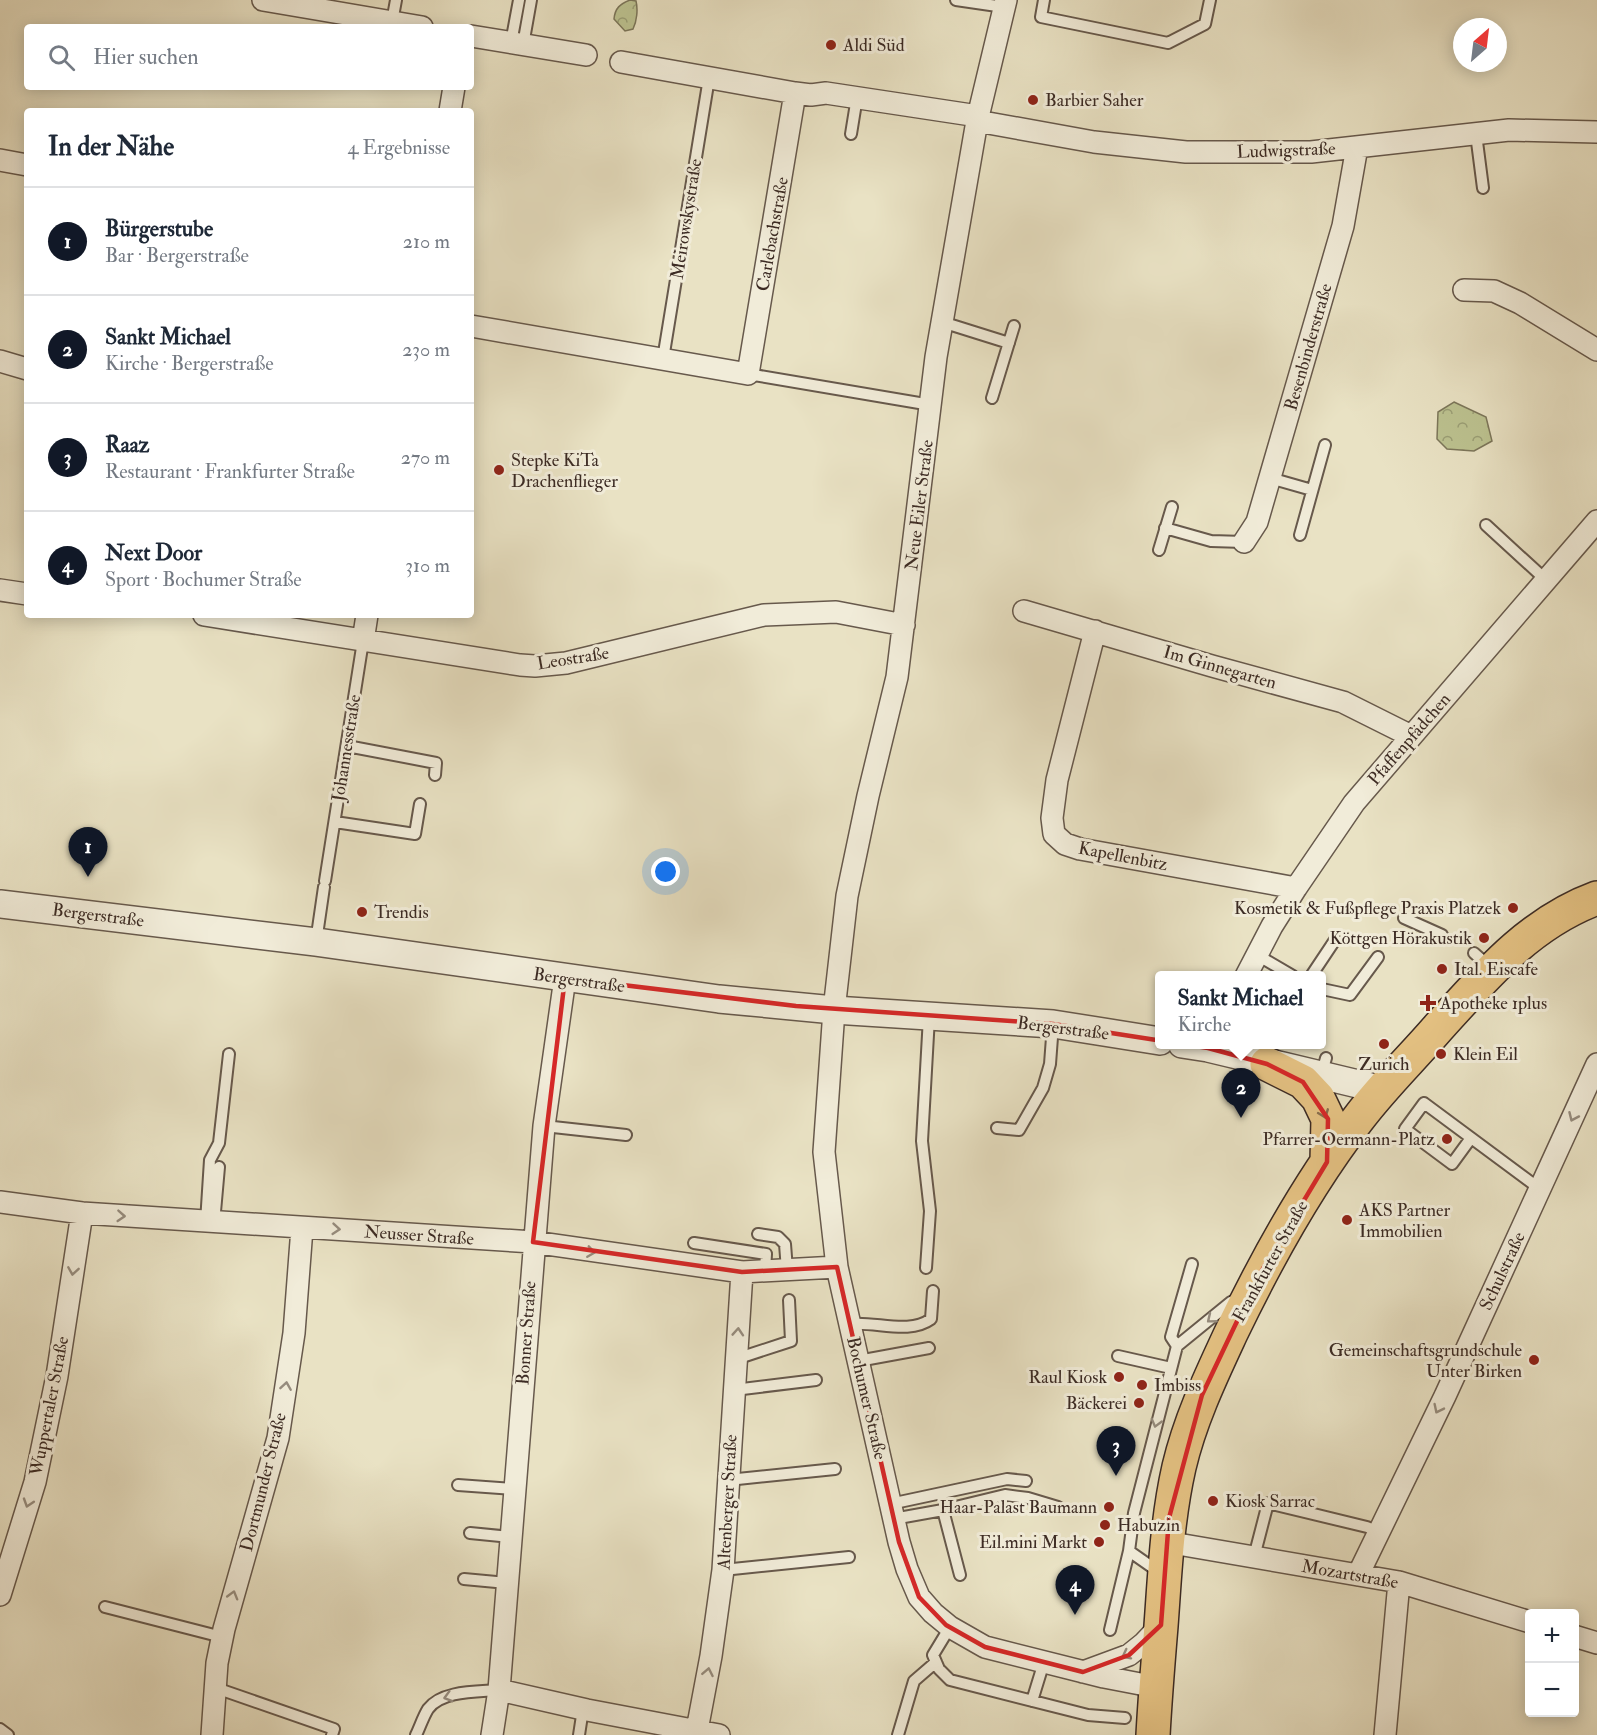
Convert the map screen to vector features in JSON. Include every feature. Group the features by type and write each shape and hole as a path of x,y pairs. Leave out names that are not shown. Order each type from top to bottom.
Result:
{"main road":[{"name":"Frankfurter Straße","path":"1153,1735 1166,1542 1179,1466 1202,1395 1248,1297 1292,1218 1327,1162 1358,1119 1464,999 1484,961 1573,907 1597,898"},
{"path":"1267,1064 1303,1082 1318,1098 1328,1119 1327,1162"}],"street":[{"path":"263,0 404,24"},
{"name":"Neue Eiler Straße","path":"834,1010 847,896 867,796 897,677 942,322 978,119 1005,4"},
{"path":"474,37 586,55"},
{"path":"621,62 795,93 811,95 826,93 857,97 978,119"},
{"path":"450,108 454,90"},
{"name":"Carlebachstraße","path":"748,374 795,93"},
{"name":"Ludwigstraße","path":"978,119 1094,142 1186,152 1311,152 1509,130 1597,132"},
{"name":"Besenbinderstraße","path":"1244,542 1257,522 1343,226 1357,147"},
{"path":"0,160 24,164"},
{"path":"1464,290 1494,291 1520,303 1597,350"},
{"path":"474,327 748,374"},
{"path":"0,361 24,368"},
{"name":"Pfaffenpfädchen","path":"1248,971 1296,888 1354,803 1597,521"},
{"path":"0,590 24,594"},
{"name":"Im Ginnegarten","path":"1024,611 1342,702 1411,736"},
{"name":"Leostraße","path":"222,618 535,666 566,663 764,615 836,612 904,625"},
{"name":"Johannesstraße","path":"363,641 367,618"},
{"name":"Kapellenbitz","path":"1095,631 1057,780 1052,818 1054,834 1065,844 1080,849 1296,888"},
{"name":"Bergerstraße","path":"0,904 316,942 719,999 834,1010 1053,1024 1155,1040"},
{"name":"Bonner Straße","path":"492,1735 499,1690 544,1126 565,978"},
{"name":"Bochumer Straße","path":"834,1010 824,1152 837,1267 892,1511 907,1569 919,1597 950,1627 985,1647 1083,1672 1156,1687"},
{"path":"1211,1049 1267,1064 1324,1067 1383,1090"},
{"name":"Schulstraße","path":"1359,1575 1597,1064"},
{"name":"Neusser Straße","path":"0,1202 82,1213 533,1242 742,1272 837,1267"},
{"name":"Wuppertaler Straße","path":"0,1595 34,1482 57,1376 82,1213"},
{"name":"Dortmunder Straße","path":"212,1735 217,1663 222,1637 278,1438 294,1333 302,1227"},
{"name":"Altenberger Straße","path":"697,1730 711,1656 723,1570 742,1272"},
{"name":"Mozartstraße","path":"1166,1542 1399,1582 1525,1620"},
{"path":"1385,1735 1399,1582"},
{"path":"1083,1672 1129,1655 1161,1625"},
{"path":"1579,1637 1597,1643"},
{"path":"499,1690 719,1735"}],"lane":[{"path":"392,22 396,0"},
{"path":"517,44 519,0"},
{"path":"517,44 531,0"},
{"path":"956,0 1005,4"},
{"path":"1044,0 1041,17 1168,43 1205,24 1210,0"},
{"name":"Meirowskystraße","path":"663,359 710,78"},
{"path":"851,134 857,97"},
{"path":"1476,134 1483,188"},
{"path":"942,322 1009,343"},
{"path":"992,398 1014,326"},
{"path":"748,374 931,405"},
{"path":"1300,535 1325,445"},
{"path":"1270,478 1312,490"},
{"path":"1159,550 1172,507"},
{"path":"1486,525 1546,580"},
{"path":"1166,528 1211,541 1244,542"},
{"name":"Johannesstraße","path":"316,942 363,641"},
{"path":"346,746 436,763 435,775"},
{"path":"334,822 415,834 420,804"},
{"path":"1404,918 1442,935"},
{"path":"1314,971 1335,939"},
{"path":"1257,955 1286,971"},
{"path":"1326,989 1350,995 1378,957"},
{"path":"926,1268 930,1212 922,1141 929,1016"},
{"path":"997,1128 1019,1130 1042,1088 1050,1064 1053,1024"},
{"path":"210,1222 210,1160 219,1143 229,1054"},
{"path":"1471,1138 1452,1164 1405,1129 1424,1103 1540,1189"},
{"path":"544,1126 626,1136"},
{"path":"210,1222 219,1167"},
{"path":"758,1234 778,1237 784,1244 787,1270"},
{"path":"694,1243 766,1254 765,1271"},
{"path":"1177,1346 1171,1337 1192,1264"},
{"path":"850,1324 903,1327 924,1325 931,1319 933,1291"},
{"path":"1110,1630 1129,1551 1134,1513 1177,1346 1231,1302 1248,1297"},
{"path":"736,1359 791,1341 789,1300"},
{"path":"858,1361 929,1348"},
{"path":"1118,1356 1171,1368"},
{"path":"734,1390 816,1380"},
{"path":"728,1480 835,1469"},
{"path":"892,1511 1007,1479 1026,1481"},
{"path":"458,1485 514,1489"},
{"path":"892,1511 943,1510 1005,1495 1028,1498 1058,1507"},
{"path":"1254,1557 1268,1503 1367,1527 1379,1532"},
{"path":"943,1510 960,1575"},
{"path":"470,1533 511,1537"},
{"path":"1129,1551 1164,1575"},
{"path":"723,1570 849,1557"},
{"path":"464,1579 507,1583"},
{"path":"105,1607 222,1637"},
{"path":"950,1627 933,1655 939,1669 950,1680 1088,1715 1125,1718"},
{"path":"898,1735 914,1681 936,1662"},
{"path":"1032,1701 1044,1662"},
{"path":"216,1688 334,1729 332,1735"},
{"path":"416,1735 429,1708 436,1701 450,1695 499,1690"},
{"path":"579,1735 583,1709"},
{"path":"0,1729 8,1735"}],"highlighted area":[{"path":"565,978 796,1006 1053,1024 1208,1048 1267,1064 1303,1082 1328,1119 1327,1162 1258,1277 1202,1395 1169,1518 1161,1625 1129,1655 1083,1672 985,1647 946,1625 919,1597 899,1542 837,1267 742,1272 533,1242"}],"green space":[{"path":"630,0 636,1 636,19 633,29 625,31 614,19 619,7"},
{"path":"1454,402 1486,417 1492,441 1474,451 1447,449 1437,439 1438,412"}],"place":[{"name":"Aldi Süd","path":"831,45"},
{"name":"Barbier Saher","path":"1033,100"},
{"name":"Stepke KiTa Drachenflieger","path":"499,470"},
{"name":"Bürgerstube","path":"88,877"},
{"name":"Kosmetik & Fußpflege Praxis Platzek","path":"1513,908"},
{"name":"Trendis","path":"362,912"},
{"name":"Köttgen Hörakustik","path":"1484,938"},
{"name":"Ital. Eiscafe","path":"1442,969"},
{"name":"Apotheke 1plus","path":"1428,1003"},
{"name":"Zurich","path":"1384,1044"},
{"name":"Klein Eil","path":"1441,1054"},
{"name":"Sankt Michael","path":"1241,1118"},
{"name":"Pfarrer-Oermann-Platz","path":"1447,1139"},
{"name":"AKS Partner Immobilien","path":"1347,1220"},
{"name":"Gemeinschaftsgrundschule Unter Birken","path":"1534,1360"},
{"name":"Raul Kiosk","path":"1119,1377"},
{"name":"Imbiss","path":"1142,1385"},
{"name":"Bäckerei","path":"1139,1403"},
{"name":"Raaz","path":"1116,1476"},
{"name":"Kiosk Sarrac","path":"1213,1501"},
{"name":"Haar-Palast Baumann","path":"1109,1507"},
{"name":"Habuzin","path":"1105,1525"},
{"name":"Eil.mini Markt","path":"1099,1542"},
{"name":"Next Door","path":"1075,1615"}]}
